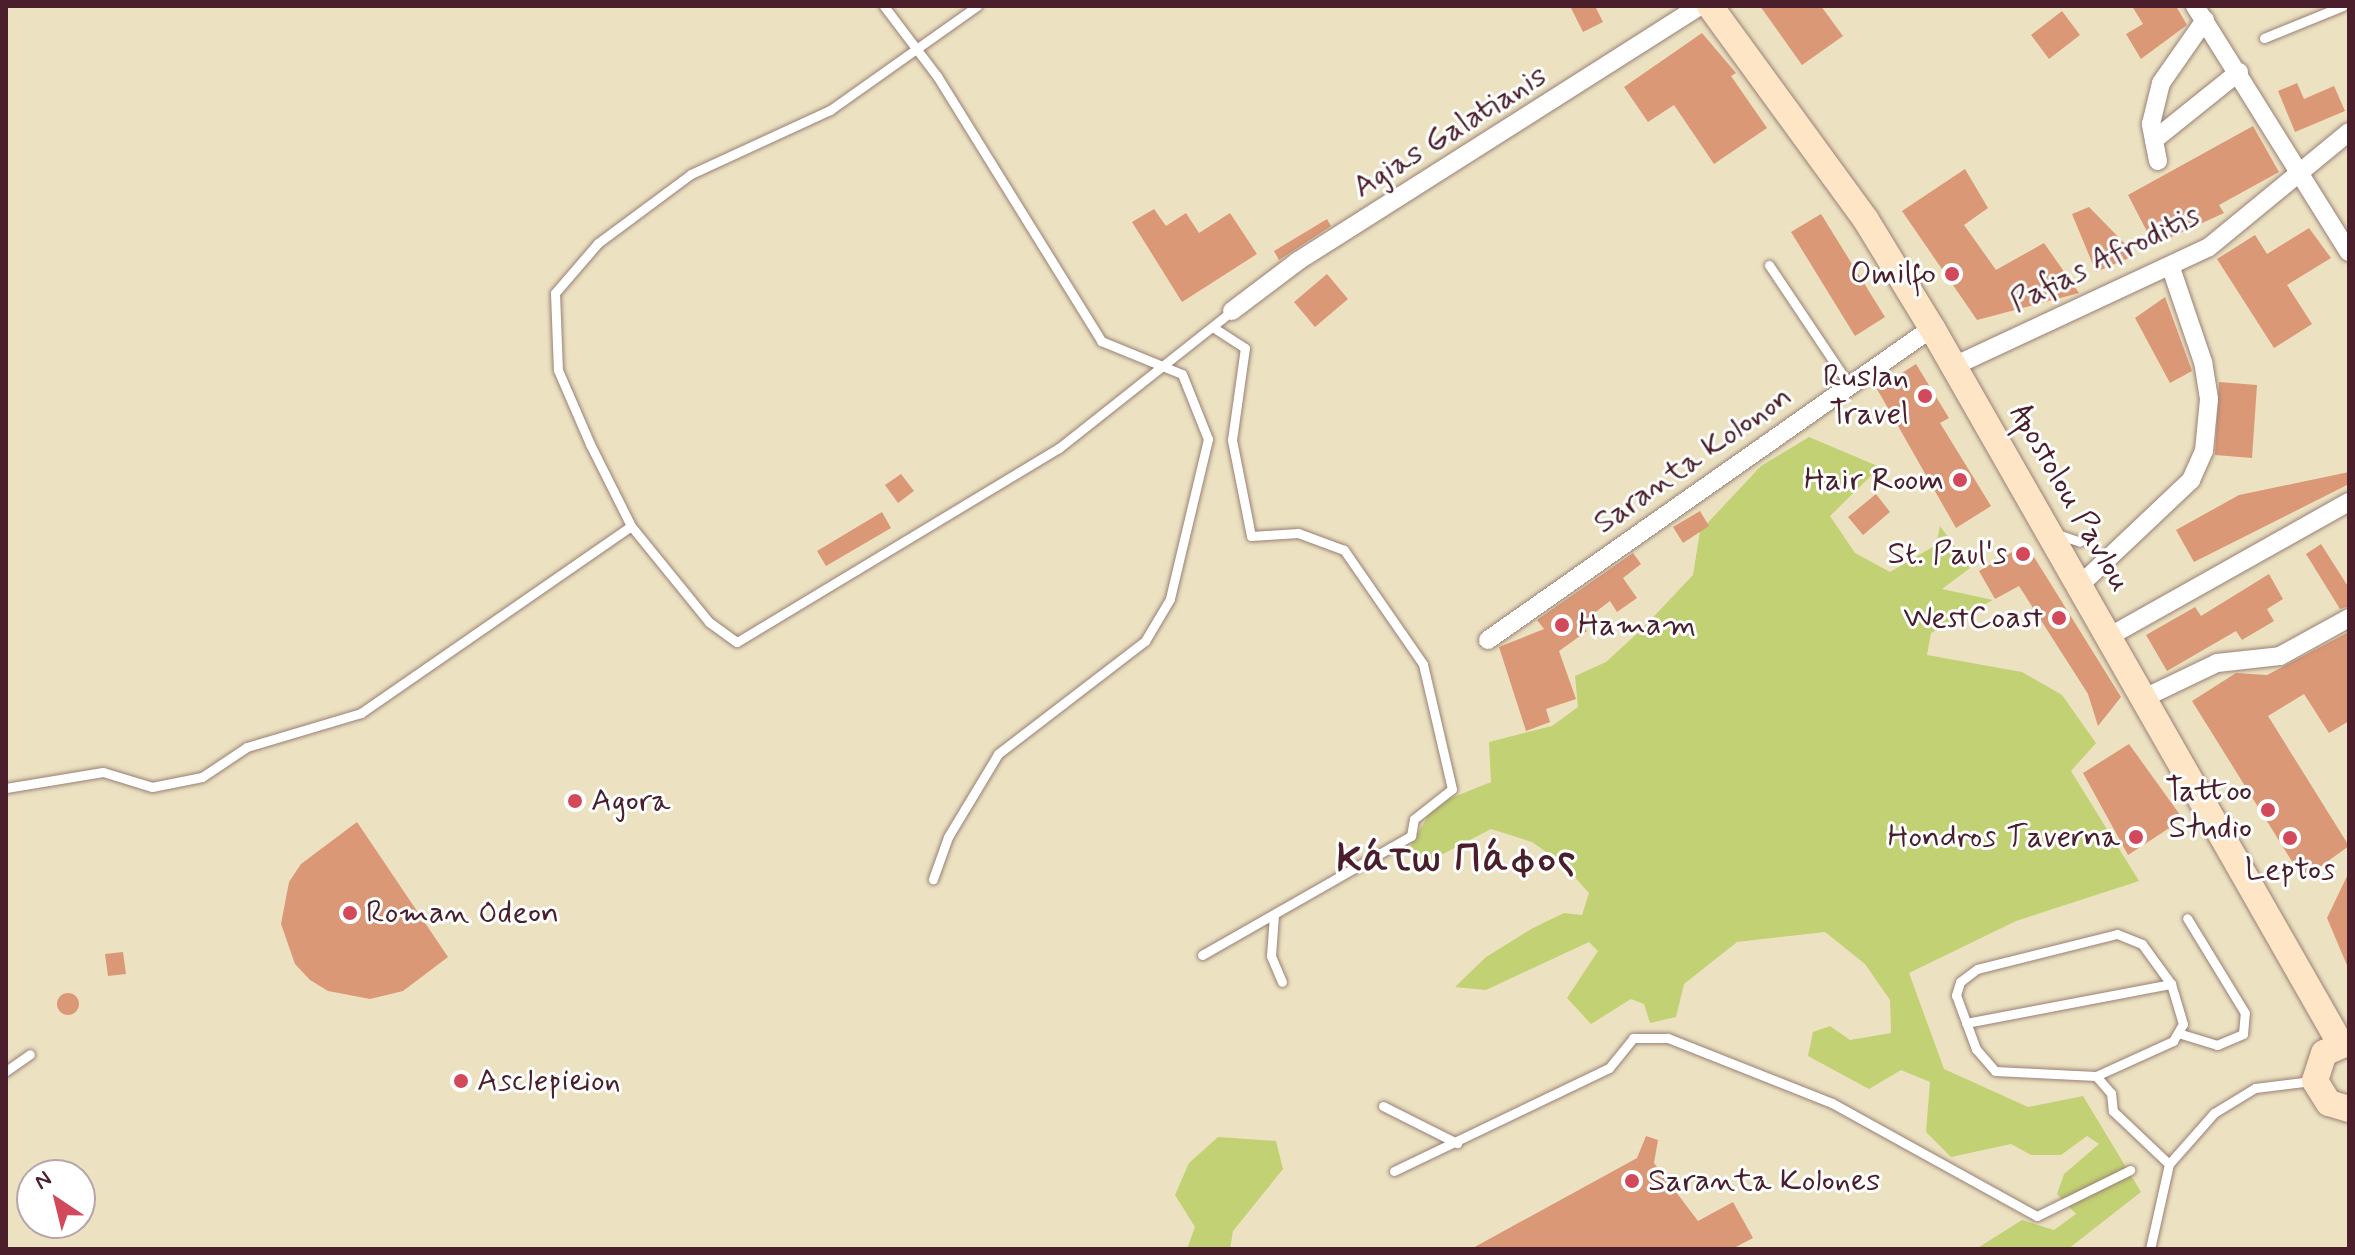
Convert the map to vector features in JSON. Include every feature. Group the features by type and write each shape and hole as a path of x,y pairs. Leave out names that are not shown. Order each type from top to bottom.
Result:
{"main road":[{"name":"Apostolou Pavlou","path":"1710,6 1866,220 1932,328 2345,1043"},
{"path":"2345,1043 2318,1061 2315,1081 2329,1103 2349,1109"}],"street":[{"name":"Agias Galatianis","path":"1232,311 1298,261 1700,6"},
{"path":"2158,161 2154,140 2161,83 2200,13 2301,168 2349,252"},
{"path":"2154,140 2239,72"},
{"name":"Pafias Afroditis","path":"1954,366 2171,268 2209,247 2301,168 2349,132"},
{"path":"2080,585 2191,480 2204,451 2209,399 2203,362 2171,268"},
{"name":"Saranta Kolonon","path":"1488,640 1932,328"},
{"path":"2110,636 2349,502"},
{"path":"2144,698 2217,663 2280,656 2349,618"}],"lane":[{"path":"884,6 918,54 1101,341 1182,374 1208,439 1170,599 1145,641 998,754 948,837 933,879"},
{"path":"977,6 918,54 830,110 691,174 598,243 555,293 558,370 631,526 709,622 737,642 1059,448 1216,329 1232,311"},
{"path":"2264,38 2343,6"},
{"path":"1769,265 1850,386"},
{"path":"1202,955 1411,836 1427,804 1452,789 1450,767 1423,664 1344,550 1298,533 1251,536 1232,440 1245,348 1216,329"},
{"path":"6,788 103,772 152,787 202,777 247,747 361,713 631,526"},
{"path":"2050,532 2080,542"},
{"path":"1274,915 1271,956 1282,982"},
{"path":"2178,1033 2217,1045 2243,1034 2245,1013 2187,918"},
{"path":"2117,934 2142,944 2171,984 2183,1024 2178,1033 2096,1076 1995,1071 1966,1023 1956,995 1977,969 2117,934"},
{"path":"1966,1023 2171,984"},
{"path":"1394,1171 1609,1068 1633,1038 1668,1038 1832,1103 2037,1216 2130,1170"},
{"path":"6,1071 30,1054"},
{"path":"2096,1076 2111,1093 2113,1111 2169,1164"},
{"path":"2150,1249 2169,1164 2214,1113 2255,1088 2315,1081"},
{"path":"1383,1106 1457,1143"}],"green space":[{"path":"1809,437 1880,467 1830,516 1855,553 1890,572 1936,545 1940,526 1970,568 1942,589 1993,600 1931,633 1927,655 2022,672 2062,695 2096,743 2071,771 2139,881 2016,921 1909,973 1944,1069 2028,1107 2083,1096 2141,1192 2068,1249 1976,1249 2022,1220 2054,1230 2076,1214 2057,1194 2064,1174 2099,1144 2087,1136 2061,1155 2031,1155 2011,1144 1951,1157 1926,1132 1930,1082 1901,1070 1869,1089 1808,1056 1813,1032 1830,1026 1850,1040 1891,1033 1890,1000 1865,964 1825,932 1737,942 1684,984 1676,1017 1650,1023 1644,1004 1631,999 1591,1024 1567,998 1598,951 1589,942 1486,990 1455,987 1486,957 1533,928 1564,913 1582,915 1589,893 1562,863 1532,842 1491,829 1422,865 1409,849 1434,805 1491,782 1489,742 1552,726 1578,707 1575,676 1606,662 1642,629 1693,575 1700,531 1761,466"},
{"path":"1218,1137 1276,1141 1283,1169 1233,1231 1230,1249 1187,1249 1195,1227 1175,1195 1189,1163"}],"building":[{"path":"1570,6 1595,6 1603,22 1583,32"},
{"path":"1760,6 1821,6 1843,36 1802,65"},
{"path":"2132,6 2176,6 2187,25 2141,59 2126,34 2143,24"},
{"path":"2062,11 2080,35 2049,59 2031,35"},
{"path":"1702,33 1736,73 1731,76 1767,128 1714,164 1674,105 1648,122 1624,87"},
{"path":"2297,83 2304,99 2334,86 2345,111 2295,132 2278,91"},
{"path":"2253,126 2279,172 2219,205 2224,213 2154,245 2128,195"},
{"path":"1965,169 1988,208 1964,225 1996,270 2044,243 2079,293 1977,320 1902,211"},
{"path":"2089,207 2136,255 2096,272 2072,214"},
{"path":"1154,209 1166,226 1186,213 1199,233 1230,213 1257,254 1182,302 1132,222"},
{"path":"1821,214 1885,317 1855,336 1791,232"},
{"path":"1327,219 1331,226 1279,260 1274,251"},
{"path":"2309,228 2331,258 2287,285 2312,324 2274,348 2217,259 2255,235 2267,254"},
{"path":"1327,274 1348,299 1315,327 1294,302"},
{"path":"2165,297 2192,371 2170,383 2135,318"},
{"path":"1916,364 1949,418 1940,423 1991,506 1956,528 1877,389"},
{"path":"2219,382 2257,385 2252,458 2215,455"},
{"path":"2349,472 2349,484 2194,562 2176,530 2239,495"},
{"path":"901,474 914,491 898,503 885,485"},
{"path":"1876,494 1890,512 1863,535 1848,517"},
{"path":"1700,511 1709,526 1683,543 1673,527"},
{"path":"882,512 891,528 826,566 817,551"},
{"path":"2026,544 2121,697 2098,726 2088,694 2019,586 1995,599 1979,571"},
{"path":"2321,544 2349,588 2349,606 2340,609 2306,554"},
{"path":"1633,553 1641,564 1623,578 1637,598 1617,612 1610,601 1581,623 1587,631 1559,651 1576,699 1546,709 1550,722 1526,731 1499,647 1544,629 1537,620"},
{"path":"2269,574 2283,599 2267,609 2274,621 2242,640 2236,631 2167,671 2146,635 2195,607 2201,616"},
{"path":"2349,632 2349,721 2329,733 2304,694 2268,716 2349,846 2303,879 2192,701 2236,673 2267,675"},
{"path":"2129,744 2183,819 2128,855 2083,773"},
{"name":"Roman Odeon","path":"357,822 448,957 403,991 370,999 328,991 310,980 295,964 281,924 289,882 301,864"},
{"path":"2349,872 2349,970 2327,918"},
{"path":"123,952 126,974 108,976 105,954"},
{"path":"68,993 76,996 79,1004 76,1012 68,1015 60,1012 57,1004 60,996"},
{"name":"Saranta Kolones","path":"1646,1136 1658,1140 1654,1163 1698,1221 1733,1202 1753,1238 1732,1249 1471,1249 1637,1158"}],"place":[{"name":"Omilfo","path":"1952,274"},
{"name":"Ruslan Travel","path":"1925,396"},
{"name":"Hair Room","path":"1960,480"},
{"name":"St. Paul's","path":"2023,554"},
{"name":"WestCoast","path":"2059,618"},
{"name":"Hamam","path":"1562,625"},
{"name":"Agora","path":"575,801"},
{"name":"Tattoo Studio","path":"2268,810"},
{"name":"Hondros Taverna","path":"2136,837"},
{"name":"Leptos","path":"2290,838"},
{"name":"Roman Odeon","path":"350,913"},
{"name":"Asclepieion","path":"461,1081"},
{"name":"Saranta Kolones","path":"1632,1181"}],"district":[{"name":"Κάτω Πάφος","path":"1457,860"}]}
